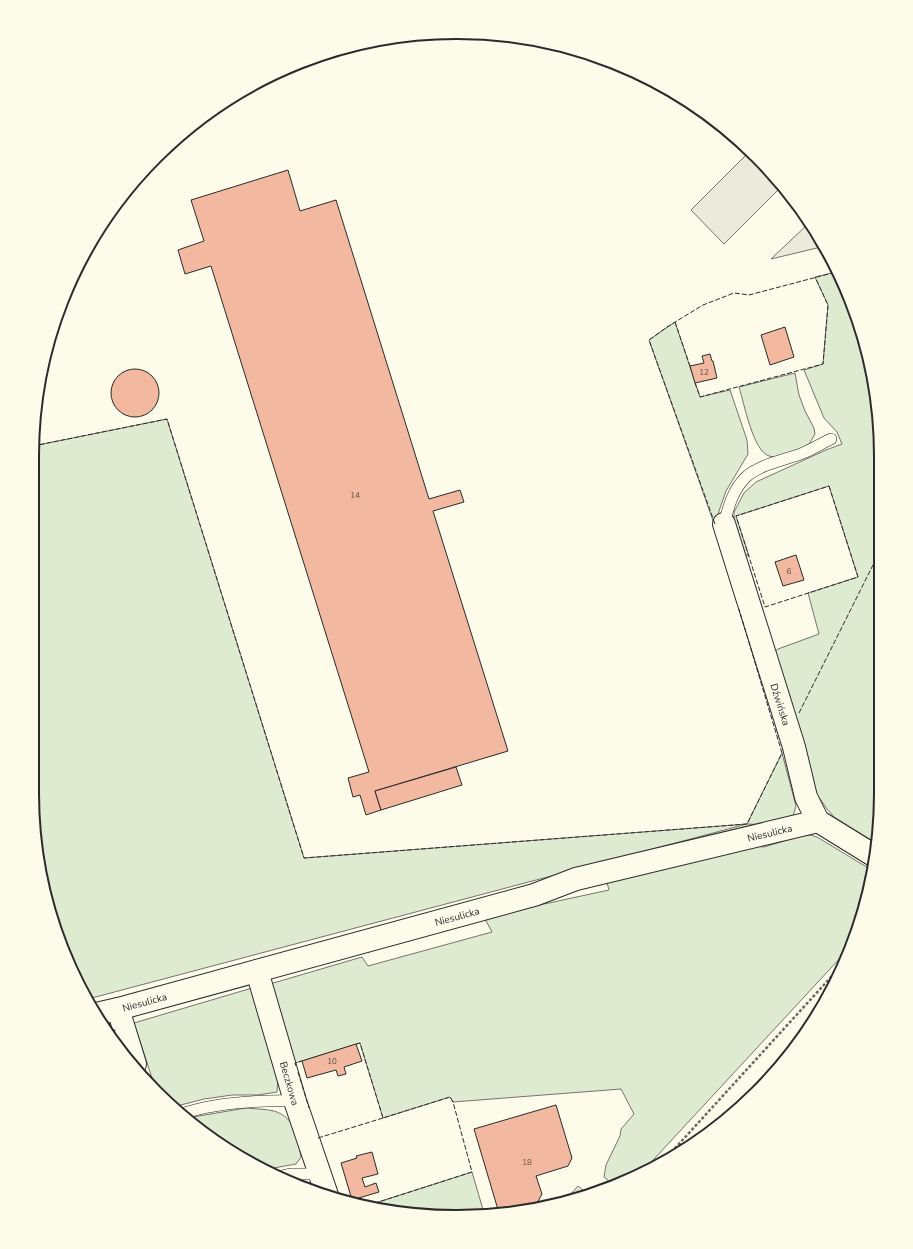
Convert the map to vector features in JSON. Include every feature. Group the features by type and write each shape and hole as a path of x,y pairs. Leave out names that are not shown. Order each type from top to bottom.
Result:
{"street":[{"name":"Dźwińska","path":"724,524 794,747 806,797 818,821"},
{"path":"818,821 869,853"},
{"name":"Niesulicka","path":"102,1013 534,895 576,879 818,821"},
{"name":"Beczkowa","path":"257,971 295,1101 325,1189"},
{"path":"118,1009 132,1056"}],"lane":[{"path":"724,524 729,505 740,484 756,469 804,452 831,439"},
{"path":"188,1112 222,1104 264,1100 295,1101"},
{"path":"288,1174 320,1174"}],"path":[{"path":"676,1147 830,979"}],"green space":[{"path":"831,273 852,322 866,375 873,429 874,792 871,840 834,817 812,787 773,653 778,649 819,634 808,593 858,577 829,486 736,516 749,556 742,553 734,529 734,512 744,493 756,482 842,444 837,432 824,418 804,370 823,364 828,305 815,277"},
{"path":"675,322 700,397 730,390 747,440 748,454 726,491 719,511 716,529 649,340"},
{"path":"795,373 799,395 814,428 815,434 808,446 783,456 769,456 763,452 754,436 746,415 739,387"},
{"path":"167,419 304,858 747,824 93,998 71,952 53,901 47,874 40,820 39,445"},
{"path":"782,753 796,806 793,816 770,825 747,824"},
{"path":"811,835 817,837 867,867 860,901 852,927 839,960 652,1161 641,1167 609,1181 604,1177 606,1165 620,1136 621,1129 634,1114 621,1089 453,1102 450,1097 383,1118 360,1043 295,1063 270,984 362,957 368,966 492,932 484,917 609,890 606,879 744,845 764,847 801,836"},
{"path":"252,988 278,1077 277,1092 258,1095 232,1095 204,1099 180,1105 152,1078 134,1023"},
{"path":"246,1108 274,1111 287,1118 291,1123 298,1142 301,1157 296,1164 274,1168 225,1140 194,1117"},
{"path":"472,1172 483,1209 429,1209 377,1202"},
{"path":"578,1186 584,1190 570,1194"}],"shaded area":[{"path":"746,155 778,190 724,244 691,210"},
{"path":"805,227 818,248 771,259"}],"building":[{"path":"288,170 300,211 336,200 429,499 460,490 464,502 433,511 508,751 375,791 381,810 366,815 360,795 353,797 348,778 369,772 211,266 185,274 178,250 204,241 191,200"},
{"path":"785,327 794,357 770,365 761,335"},
{"path":"710,354 717,378 695,383 690,366 704,363 702,356"},
{"path":"135,369 144,371 152,376 157,384 159,393 157,402 152,410 144,415 135,417 126,415 118,410 113,402 111,393 113,384 118,376 126,371"},
{"path":"796,555 804,580 783,586 775,562"},
{"path":"456,767 462,785 381,810 375,791"},
{"path":"356,1044 362,1061 344,1067 346,1074 338,1076 336,1070 307,1078 302,1061"},
{"path":"556,1105 572,1158 568,1166 536,1176 542,1194 538,1202 497,1208 474,1129"},
{"path":"372,1152 378,1174 362,1178 365,1187 376,1183 379,1192 358,1198 351,1197 341,1163 357,1158 356,1156"}],"fence":[{"path":"715,524 649,340 703,305 734,293 749,295 832,273"},
{"path":"695,383 700,397 823,364 828,305 815,277"},
{"path":"675,322 690,366"},
{"path":"39,445 167,419 304,858 747,824 782,753 739,609"},
{"path":"829,486 858,577 765,607 736,516 829,486"},
{"path":"799,713 874,563"},
{"path":"356,1044 360,1043 383,1118 450,1097 453,1102 472,1172 377,1202"},
{"path":"296,1066 295,1063 302,1061"},
{"path":"298,1072 309,1108"},
{"path":"318,1138 383,1118"}]}
